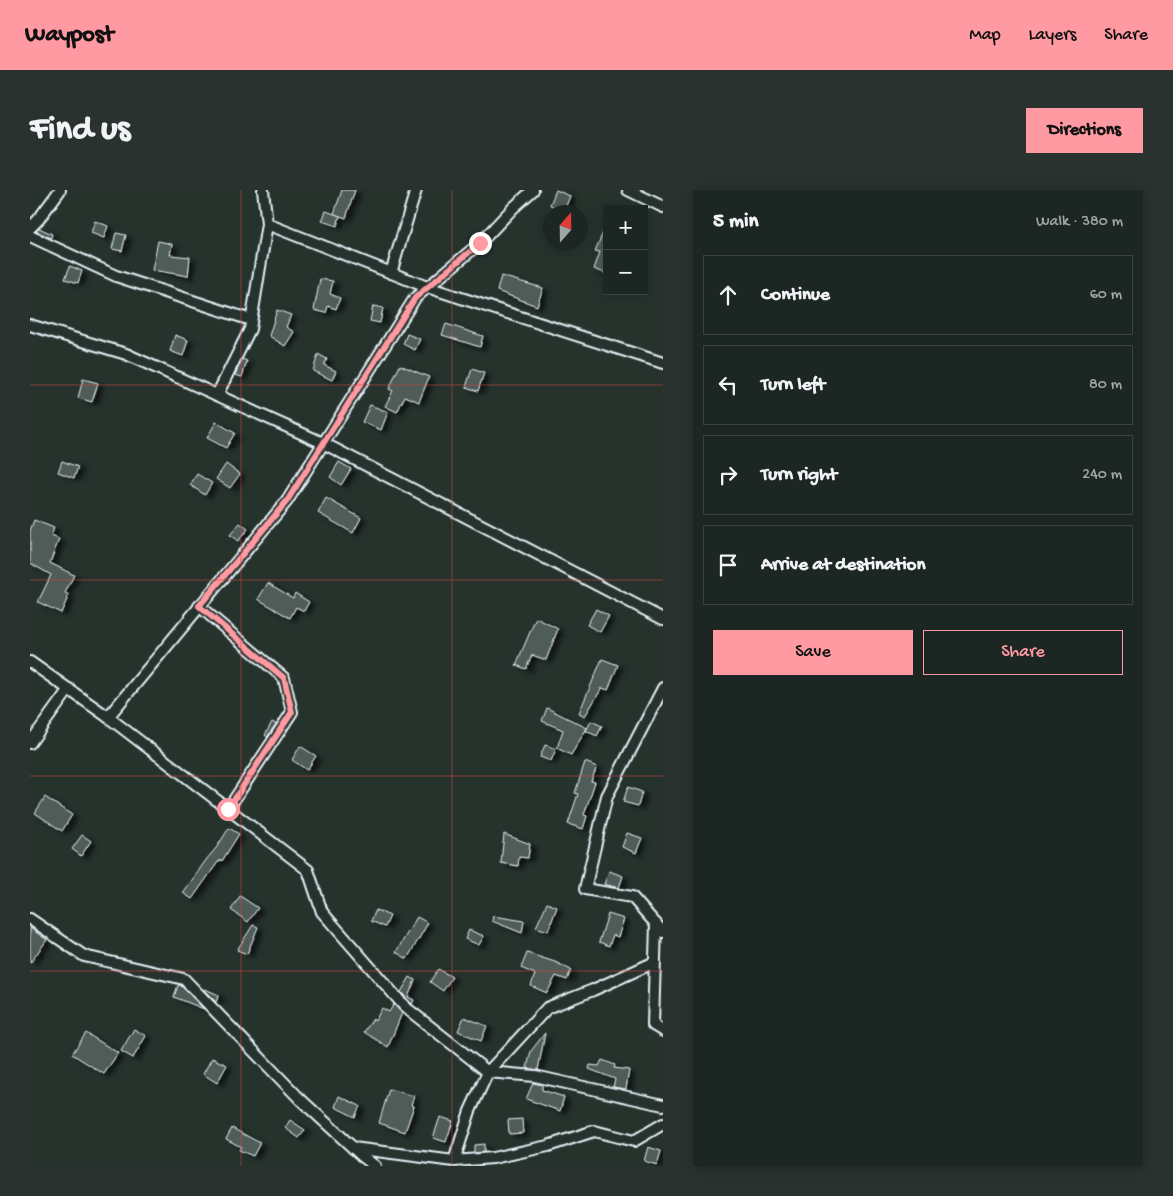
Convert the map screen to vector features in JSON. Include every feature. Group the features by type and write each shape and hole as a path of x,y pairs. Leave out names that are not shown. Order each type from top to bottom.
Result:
{"street":[{"path":"30,228 34,218 60,190"},
{"path":"217,395 250,329 267,224 263,190"},
{"path":"391,273 416,190"},
{"path":"108,717 287,501 415,298 480,243 532,190"},
{"path":"628,190 663,207"},
{"path":"267,224 427,287 663,363"},
{"path":"30,236 116,276 251,320"},
{"path":"30,326 126,354 323,443 663,619"},
{"path":"199,606 284,678 292,712 228,809"},
{"path":"30,662 108,717 308,870 322,912 405,1007 488,1072 535,1076 663,1105"},
{"path":"663,688 607,796 585,889 632,897 663,932"},
{"path":"30,743 69,689"},
{"path":"30,919 84,956 184,979 300,1099 375,1166"},
{"path":"656,924 653,1025 663,1031"},
{"path":"454,1161 470,1111 488,1072 547,1008 655,962"},
{"path":"353,1148 454,1161 493,1158 548,1146 594,1130 634,1141 663,1124"}],"building":[{"path":"342,190 355,190 346,218 334,214"},
{"path":"556,190 570,196 566,205 550,205"},
{"path":"326,211 340,216 337,226 322,221"},
{"path":"95,221 108,226 104,238 91,233"},
{"path":"39,228 52,234 51,238 36,231"},
{"path":"603,232 603,272 594,269 600,252 595,251"},
{"path":"116,233 126,235 122,251 112,249"},
{"path":"158,241 172,244 170,255 190,257 188,276 152,270"},
{"path":"70,266 82,271 78,283 65,279"},
{"path":"501,276 543,288 537,306 497,291"},
{"path":"320,279 333,281 330,294 340,298 336,309 328,306 326,313 314,310"},
{"path":"373,306 383,308 380,323 370,321"},
{"path":"277,310 291,315 286,327 294,332 285,346 269,336"},
{"path":"446,324 483,336 480,347 442,335"},
{"path":"407,334 420,339 415,350 403,344"},
{"path":"175,335 188,340 183,356 170,351"},
{"path":"318,354 327,359 324,365 336,371 332,380 313,371"},
{"path":"242,359 247,361 242,377 235,375"},
{"path":"400,365 429,377 419,402 405,396 397,412 385,406 393,391 389,389"},
{"path":"472,369 484,373 478,391 466,387"},
{"path":"83,379 98,383 92,402 78,398"},
{"path":"370,405 388,412 381,430 362,422"},
{"path":"216,422 235,433 226,448 207,438"},
{"path":"62,461 78,467 74,478 58,472"},
{"path":"339,462 351,469 341,485 330,477"},
{"path":"226,464 240,474 230,488 216,479"},
{"path":"197,474 212,483 205,495 190,485"},
{"path":"326,498 361,518 353,533 318,513"},
{"path":"34,520 54,528 51,536 59,539 50,563 74,575 65,593 69,595 61,613 38,602 51,575 30,563 30,531"},
{"path":"240,523 248,529 238,541 230,535"},
{"path":"268,583 293,598 295,593 309,602 304,611 296,607 290,618 258,599"},
{"path":"596,609 609,616 600,632 587,625"},
{"path":"536,618 558,629 546,660 532,655 526,669 516,665"},
{"path":"602,659 618,665 608,690 602,688 585,716 579,713"},
{"path":"547,708 587,728 571,755 557,748 563,730 542,721"},
{"path":"591,721 602,726 597,736 586,731"},
{"path":"272,722 276,724 267,737 265,735"},
{"path":"545,745 556,749 551,761 540,757"},
{"path":"300,746 316,756 307,770 292,760"},
{"path":"585,762 597,767 591,781 595,782 584,815 587,816 583,829 568,824 578,794 575,793"},
{"path":"628,787 642,792 638,806 623,802"},
{"path":"45,797 72,815 62,831 35,813"},
{"path":"229,828 239,834 222,861 218,862 192,899 183,893"},
{"path":"627,833 642,838 636,853 622,847"},
{"path":"504,834 530,844 528,858 519,857 518,866 501,863"},
{"path":"82,835 91,841 81,856 72,849"},
{"path":"609,871 623,876 619,888 604,884"},
{"path":"240,896 258,908 248,922 231,910"},
{"path":"547,903 557,907 548,931 536,927"},
{"path":"376,910 390,916 385,927 371,921"},
{"path":"608,914 624,919 618,937 613,935 609,946 599,942"},
{"path":"493,916 524,921 522,933 492,921"},
{"path":"417,917 428,923 407,959 396,952"},
{"path":"253,925 258,927 247,954 237,950"},
{"path":"30,928 47,940 30,963"},
{"path":"469,930 484,936 479,945 465,939"},
{"path":"527,953 555,962 571,970 567,980 556,976 547,993 531,986 535,974 521,968"},
{"path":"438,969 452,977 443,991 430,982"},
{"path":"410,977 415,980 408,997 414,1000 412,1004 401,992"},
{"path":"178,985 180,985 204,1009 174,997"},
{"path":"204,990 219,995 216,1002"},
{"path":"394,1004 402,1013 388,1047 364,1032 373,1019 375,1021 382,1008 389,1012"},
{"path":"464,1017 487,1026 481,1041 458,1031"},
{"path":"134,1029 146,1036 133,1058 121,1051"},
{"path":"86,1033 118,1053 104,1074 72,1054"},
{"path":"545,1033 538,1070 527,1068 531,1051"},
{"path":"212,1058 227,1065 217,1083 203,1074"},
{"path":"602,1060 615,1065 614,1068 629,1070 626,1089 613,1087 615,1079 589,1069 590,1065 599,1066"},
{"path":"533,1083 542,1085 542,1090 564,1097 560,1111 526,1099"},
{"path":"389,1089 414,1096 411,1105 414,1106 405,1132 379,1123"},
{"path":"339,1096 360,1106 355,1117 335,1107"},
{"path":"440,1117 453,1121 446,1142 433,1138"},
{"path":"522,1119 523,1133 509,1134 508,1120"},
{"path":"290,1120 305,1130 299,1138 285,1128"},
{"path":"232,1128 260,1143 253,1156 239,1150 241,1147 226,1139"},
{"path":"484,1144 484,1152 474,1153 474,1145"},
{"path":"648,1147 661,1151 657,1165 644,1161"}],"route":[{"path":"228,809 292,712 284,678 199,606 287,501 415,298 480,243"}]}
